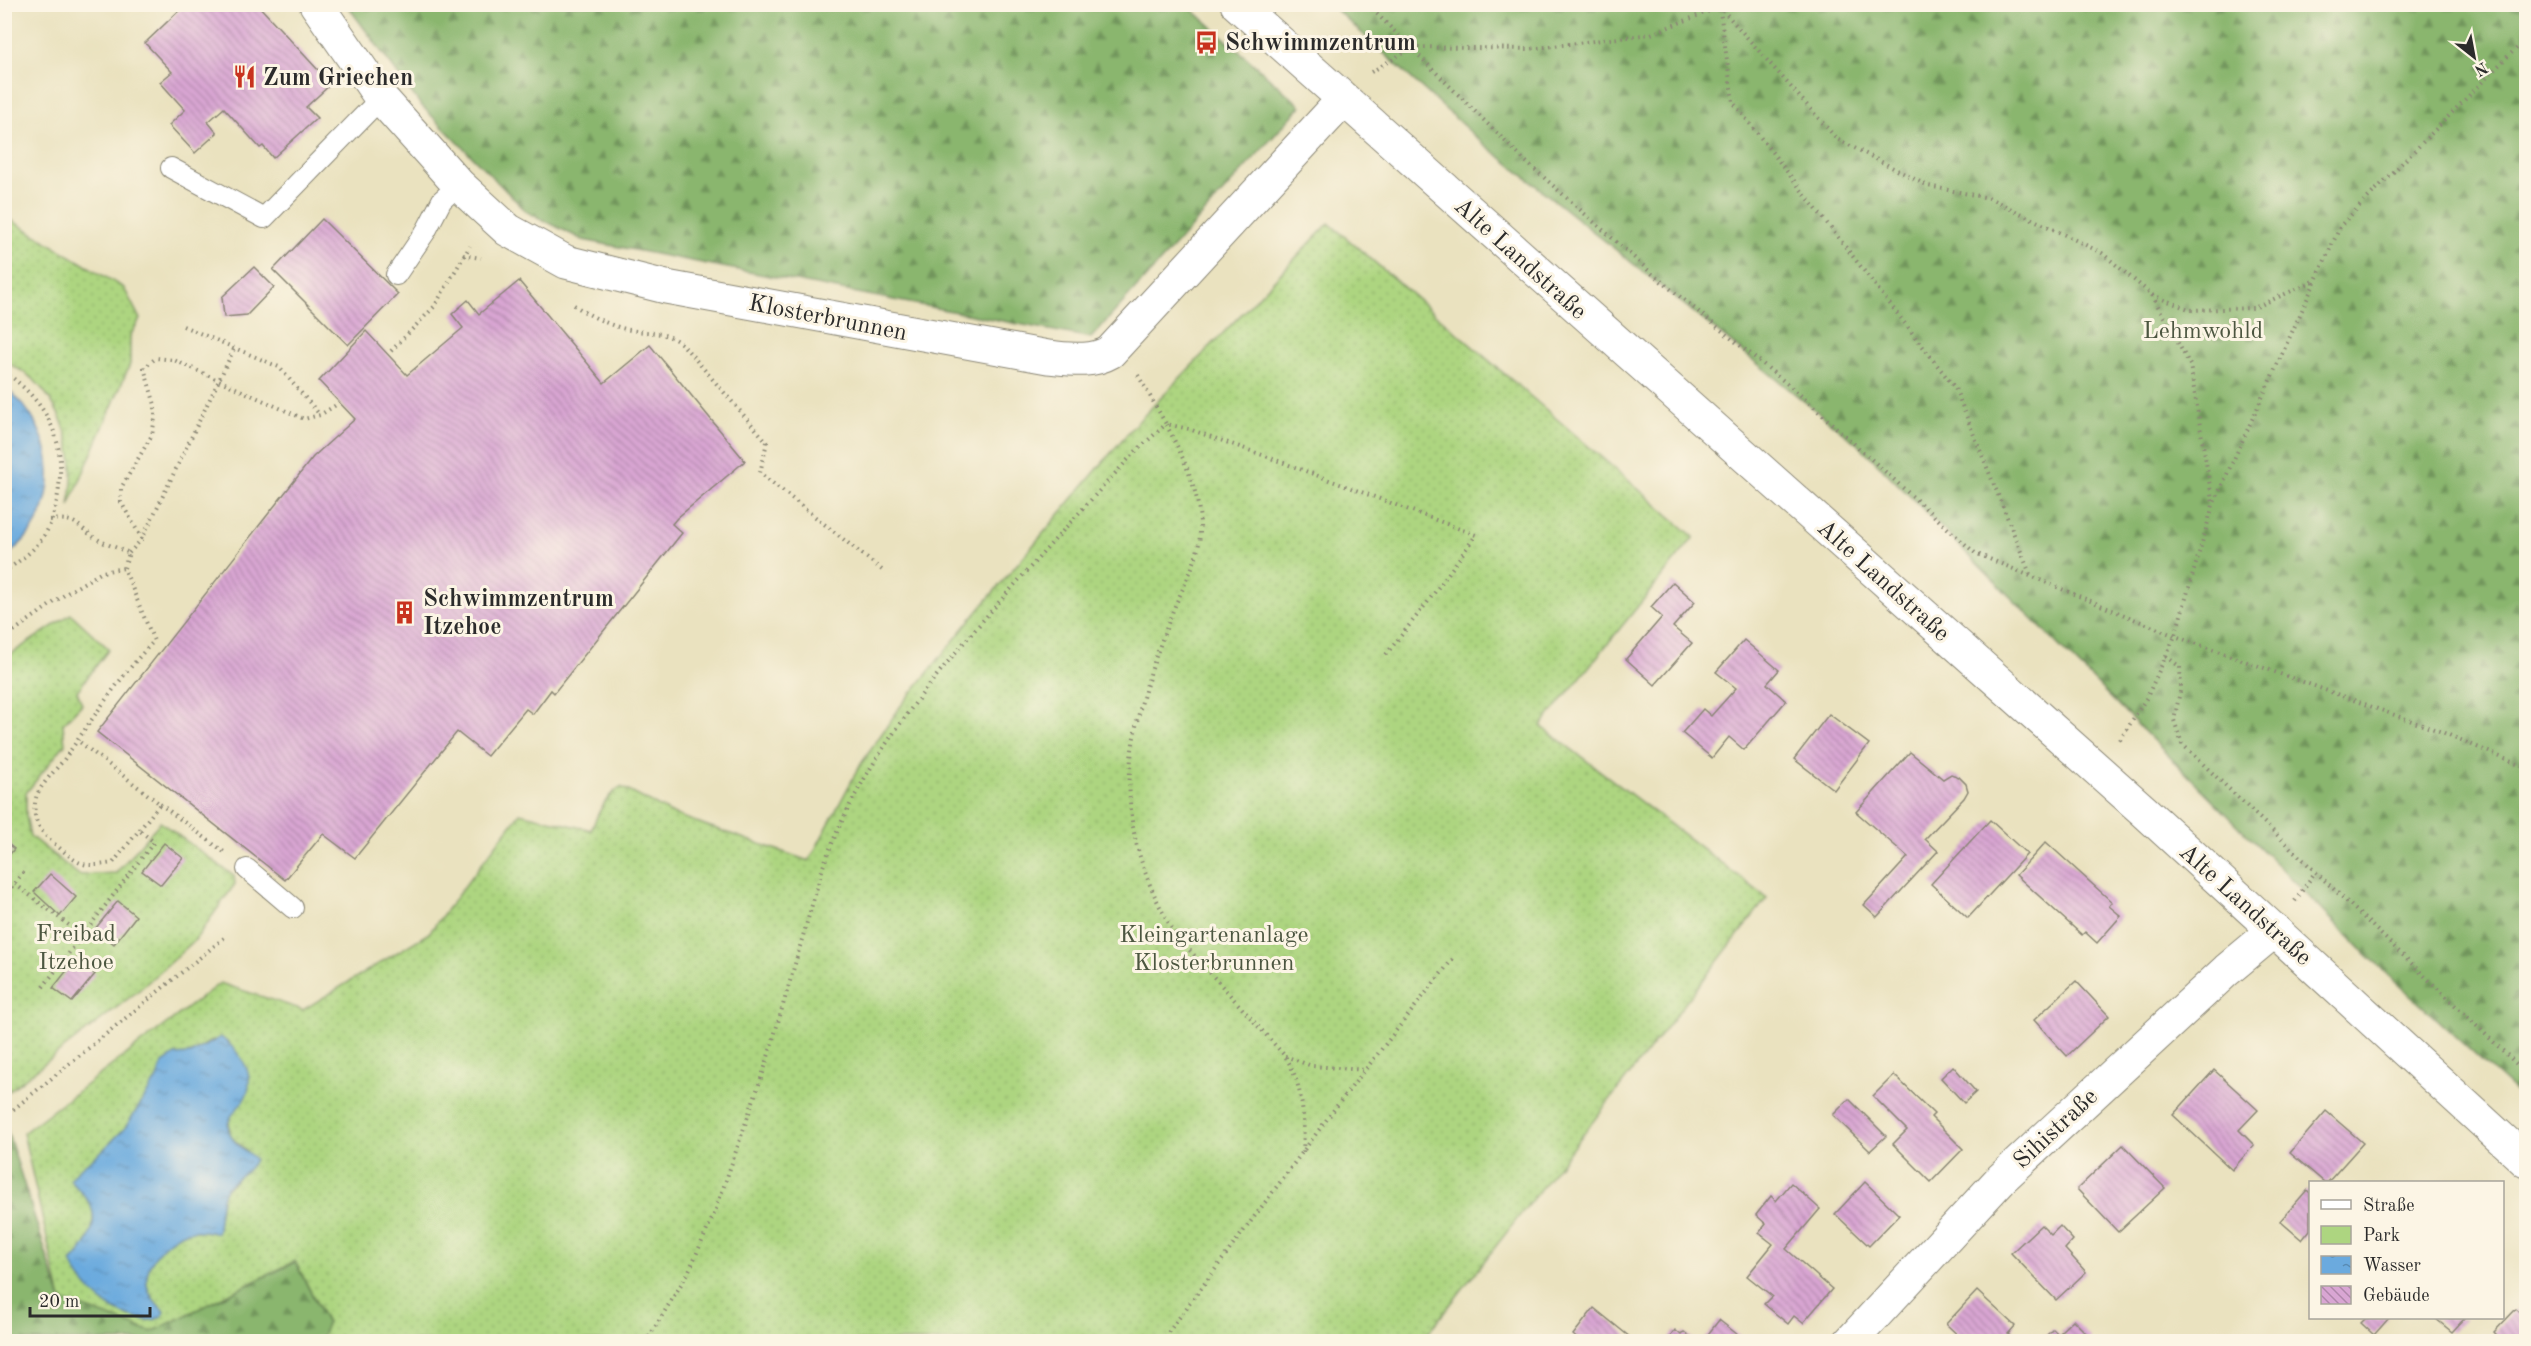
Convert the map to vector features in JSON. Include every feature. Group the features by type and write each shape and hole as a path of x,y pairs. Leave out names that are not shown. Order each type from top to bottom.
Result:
{"street":[{"name":"Klosterbrunnen","path":"316,4 381,98 459,186 497,221 536,247 566,262 649,283 1037,355 1088,360 1100,358 1122,341 1343,100"},
{"name":"Alte Landstraße","path":"1237,4 2275,930 2526,1161"},
{"name":"Sihistraße","path":"1851,1341 2001,1179 2227,970 2275,930"}],"lane":[{"path":"171,168 264,218 381,98"},
{"path":"396,274 426,231 442,200 459,186"},
{"path":"247,869 293,908"}],"path":[{"path":"1370,4 1376,13 1413,47 1523,159 1656,277 1796,392 1975,552 2175,636 2442,732 2526,768"},
{"path":"1371,72 1413,47 1528,49 1651,34 1720,6"},
{"path":"1720,6 1837,139 1928,186 1989,198 2102,253 2152,294 2191,310 2254,308 2316,280"},
{"path":"1720,6 1733,102 1954,388 2030,574"},
{"path":"2100,773 2147,697 2175,636 2213,505 2341,225 2526,40"},
{"path":"391,351 434,307 471,244 497,221"},
{"path":"2152,294 2190,365 2213,505"},
{"path":"183,326 279,367 320,415"},
{"path":"641,330 672,337 683,345 767,442 760,473 882,570"},
{"path":"160,804 112,862 89,866 76,861 41,832 37,821 36,796 138,657 154,640 124,568 129,553 142,539 235,347"},
{"path":"142,539 121,502 121,488 152,435 155,405 144,368 156,358 174,360 304,419 320,415 336,405"},
{"path":"4,371 36,399 46,413 58,439 62,472 56,506 45,534 33,548 4,572"},
{"path":"1147,394 1166,424 1189,472 1196,494 1200,533 1196,556 1178,594 1149,677 1131,747 1128,790 1134,832 1146,874 1175,934 1203,968 1285,1056 1293,1069 1303,1107 1303,1153"},
{"path":"1166,424 1189,429 1476,535 1384,657"},
{"path":"646,1341 677,1294 708,1232 766,1064 830,847 867,777 909,713 962,646 1075,517 1135,452 1166,424"},
{"path":"50,520 65,518 82,525 97,539 129,553"},
{"path":"4,638 70,591 102,572 124,568"},
{"path":"2166,656 2180,667 2181,687 2174,720 2182,744 2526,1073"},
{"path":"77,740 247,869"},
{"path":"43,987 154,842 139,830"},
{"path":"4,897 26,869"},
{"path":"15,884 83,936"},
{"path":"4,1117 224,938"},
{"path":"1161,1341 1455,956"},
{"path":"1285,1056 1312,1066 1366,1070"}],"green space":[{"path":"347,5 1187,5 1301,106 1091,338 583,240 527,212 420,104"},
{"name":"Lehmwohld","path":"1331,5 2526,5 2526,1102 2365,953 1861,447 1478,139"},
{"path":"4,216 124,288 140,319 130,336 130,364 69,506 71,455 63,423 56,408 35,381 5,361"},
{"name":"Kleingartenanlage Klosterbrunnen","path":"1329,223 1694,537 1541,726 1767,898 1422,1341 320,1341 327,1323 295,1261 152,1332 61,1300 23,1133 220,983 303,1010 429,933 520,813 591,830 606,800 621,787 673,814 809,861 859,767 900,707 1132,428","holes":["212,1040 228,1042 247,1068 236,1108 229,1118 230,1136 247,1151 241,1174 223,1193 217,1233 196,1231 176,1237 160,1250 149,1267 148,1288 154,1300 165,1312 71,1262 86,1244 92,1229 93,1214 85,1196 70,1180 125,1128 156,1080 163,1063 175,1055 190,1054"]},
{"name":"Freibad Itzehoe","path":"71,614 109,649 77,691 82,704 63,724 65,744 26,793 26,815 30,836 79,875 116,873 160,822 234,876 235,884 195,940 138,991 5,1094 5,658"},
{"path":"4,1121 61,1300 152,1332 295,1262 327,1324 320,1341 5,1341"}],"water":[{"path":"5,387 24,405 37,426 46,449 49,472 47,496 39,518 25,539 5,557"},
{"path":"221,1037 239,1055 249,1079 246,1096 232,1114 228,1124 229,1130 235,1142 255,1159 250,1168 225,1190 217,1233 193,1231 185,1233 168,1242 154,1258 149,1267 147,1285 151,1296 165,1312 163,1315 151,1320 133,1318 111,1308 92,1292 71,1262 86,1244 92,1229 93,1214 85,1196 70,1180 125,1128 156,1080 163,1063 175,1055 190,1054"}],"building":[{"name":"Zum Griechen","path":"186,4 257,4 331,84 306,107 317,118 273,158 263,146 260,148 224,108 208,122 217,133 195,153 169,125 185,110 160,82 172,72 145,43"},
{"path":"322,219 398,294 348,345 273,270"},
{"path":"254,267 274,287 247,315 224,317 222,297"},
{"name":"Schwimmzentrum Itzehoe","path":"519,281 604,383 650,345 745,461 677,518 672,524 682,533 554,693 551,690 533,714 526,709 487,756 457,732 355,858 323,834 285,880 97,732 313,457 355,419 319,381 366,331 407,375 463,328 452,314 468,300 479,314"},
{"path":"1673,582 1695,602 1673,627 1692,643 1655,685 1626,659 1662,617 1651,607"},
{"path":"1744,640 1779,670 1767,684 1786,701 1744,750 1729,737 1712,758 1682,733 1703,709 1711,716 1736,688 1716,672"},
{"path":"1829,714 1869,744 1834,790 1794,759"},
{"path":"1910,752 1943,779 1951,774 1959,777 1966,784 1968,791 1925,839 1938,851 1877,917 1864,905 1908,857 1856,812"},
{"path":"1990,820 2027,854 1968,918 1931,884"},
{"path":"4,841 14,849 4,862"},
{"path":"2046,842 2112,902 2109,906 2121,916 2097,943 2085,932 2082,935 2016,875"},
{"path":"164,843 183,858 161,885 142,871"},
{"path":"50,874 76,897 60,916 34,892"},
{"path":"118,901 136,916 114,944 95,929"},
{"path":"76,959 95,974 72,1002 53,988"},
{"path":"2076,981 2109,1016 2067,1056 2034,1020"},
{"path":"1953,1066 1976,1092 1964,1103 1941,1078"},
{"path":"2214,1070 2258,1110 2239,1130 2254,1145 2232,1170 2173,1115"},
{"path":"1894,1075 1934,1114 1931,1117 1963,1149 1931,1182 1893,1144 1907,1130 1873,1096"},
{"path":"1849,1099 1886,1136 1870,1151 1833,1115"},
{"path":"2326,1111 2363,1143 2329,1181 2323,1181 2290,1153"},
{"path":"2123,1145 2165,1188 2118,1232 2077,1189"},
{"path":"1865,1182 1899,1215 1869,1246 1835,1214"},
{"path":"1791,1183 1820,1209 1786,1249 1832,1289 1803,1323 1794,1316 1788,1324 1764,1304 1772,1296 1747,1276 1773,1244 1759,1233 1766,1224 1756,1215 1771,1196 1776,1201"},
{"path":"2307,1190 2309,1192 2309,1231 2302,1240 2280,1221"},
{"path":"2041,1225 2051,1235 2060,1226 2073,1240 2065,1249 2086,1272 2056,1300 2011,1253"},
{"path":"1977,1291 2015,1326 2008,1334 2016,1342 1965,1342 1946,1324"},
{"path":"1594,1308 1636,1342 1581,1342 1573,1335"},
{"path":"2516,1309 2526,1318 2526,1342 2503,1342 2494,1332"},
{"path":"2365,1319 2388,1319 2374,1335 2361,1323"},
{"path":"2436,1319 2464,1319 2452,1332"},
{"path":"1719,1320 1747,1342 1702,1342"},
{"path":"2073,1320 2091,1338 2088,1342 2070,1342 2060,1332"},
{"path":"2053,1329 2066,1342 2040,1342"},
{"path":"1675,1330 1681,1335 1684,1332 1697,1342 1670,1342 1668,1340"}],"place":[{"name":"Schwimmzentrum","path":"1207,42"},
{"name":"Zum Griechen","path":"245,77"},
{"name":"Schwimmzentrum Itzehoe","path":"405,612"}]}
